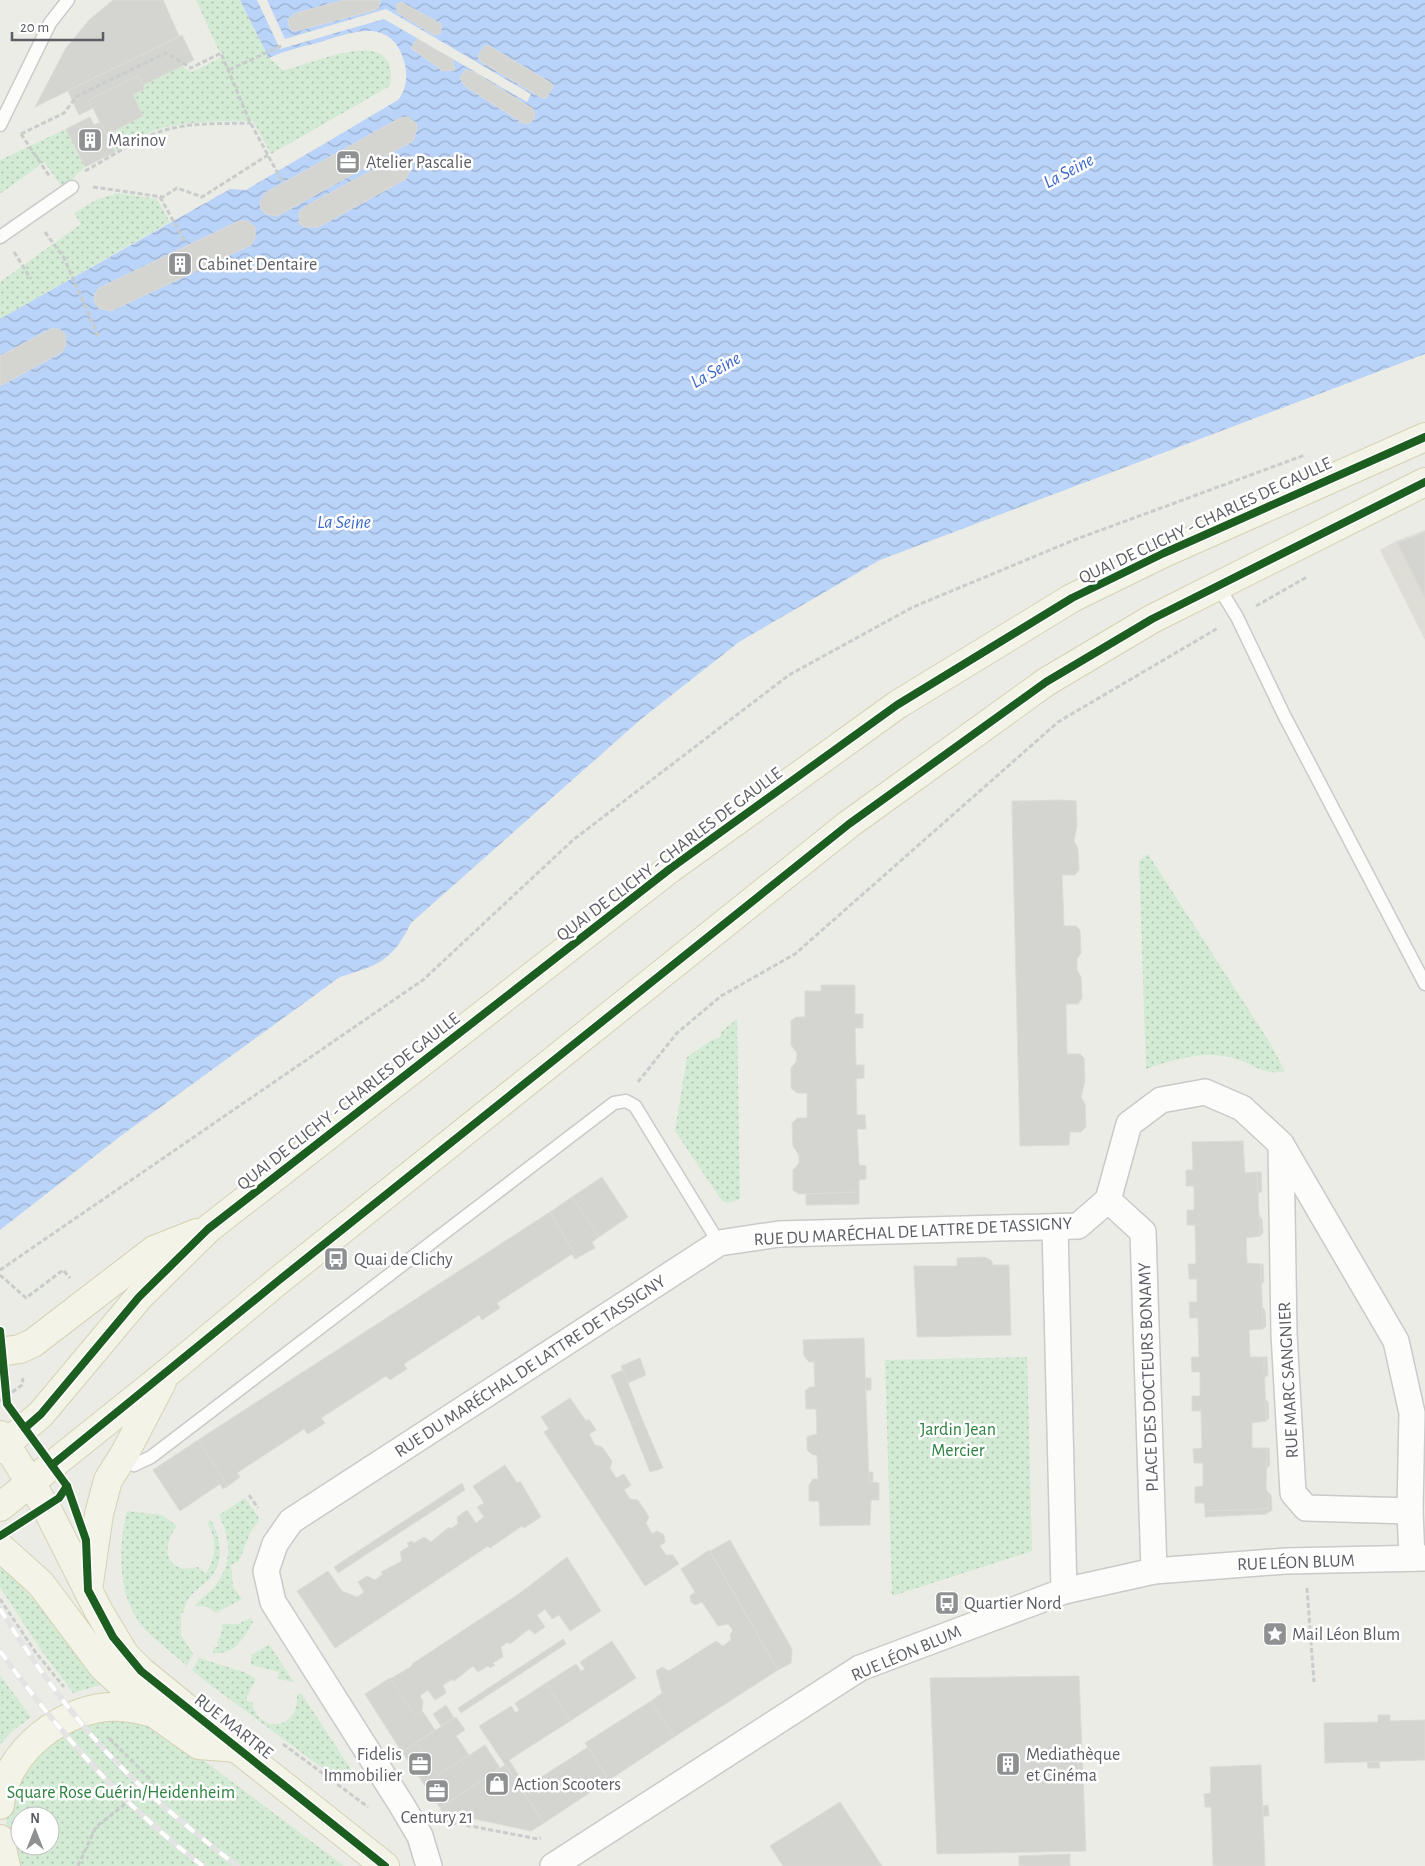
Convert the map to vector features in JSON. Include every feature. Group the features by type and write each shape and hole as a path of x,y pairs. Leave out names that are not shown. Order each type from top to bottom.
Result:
{"main road":[{"name":"QUAI DE CLICHY - CHARLES DE GAULLE","path":"2,1442 41,1414 139,1297 208,1229 671,868 896,705 1072,598 1164,553 1425,437"},
{"path":"0,1507 166,1374 278,1280 849,824 1046,682 1152,619 1425,482"},
{"path":"1,1352 20,1349 33,1343 154,1250 208,1229"},
{"path":"88,1590 99,1514 108,1480 125,1453 166,1374"},
{"name":"RUE MARTRE","path":"2,1442 32,1483 113,1637 125,1654 141,1671 385,1866"},
{"path":"0,1473 32,1483"},
{"path":"0,1546 41,1584 103,1667 154,1713 199,1745 237,1748"},
{"path":"0,1805 8,1776 20,1757 38,1738 57,1723 84,1712 119,1707 154,1713"},
{"path":"0,1839 6,1866"}],"street":[{"path":"1108,1200 1129,1124 1161,1100 1205,1092 1242,1108 1281,1144 1396,1341 1418,1416 1410,1511 1419,1558"},
{"name":"RUE MARC SANGNIER","path":"1281,1144 1284,1334 1294,1493 1306,1508 1410,1511"},
{"name":"RUE DU MARÉCHAL DE LATTRE DE TASSIGNY","path":"429,1866 420,1836 273,1602 266,1570 275,1544 292,1521 719,1243 779,1234 1078,1226 1108,1200"},
{"name":"PLACE DES DOCTEURS BONAMY","path":"1108,1200 1143,1232 1154,1570"},
{"path":"1055,1227 1064,1591"},
{"name":"RUE LÉON BLUM","path":"553,1866 860,1668 1064,1591 1154,1570 1307,1560 1419,1558"}],"lane":[{"path":"0,125 50,23 68,0"},
{"path":"1,237 69,188"},
{"path":"1218,586 1237,617 1284,715 1425,984"},
{"path":"125,1453 134,1465 151,1457 614,1103 626,1101 635,1106 719,1243"}],"path":[{"path":"229,70 283,45"},
{"path":"14,138 64,113 77,96 166,53 191,68 221,53 251,123 283,183"},
{"path":"69,188 84,172 156,133 179,127 251,123"},
{"path":"21,134 69,188 160,197 177,188 202,197 268,155"},
{"path":"160,197 185,242"},
{"path":"33,214 64,258 99,338"},
{"path":"1,237 31,279"},
{"path":"0,1270 423,980 573,840 790,675 913,606 1074,540 1314,452"},
{"path":"626,1101 646,1069 677,1033 721,996 795,954 1058,722 1313,574"},
{"path":"0,1275 26,1298 63,1270 75,1284"},
{"path":"1,1352 4,1401"},
{"path":"0,1410 4,1401 17,1389"},
{"path":"249,1495 258,1508"},
{"path":"1307,1560 1314,1682"},
{"path":"278,1741 372,1810"},
{"path":"442,1820 538,1839 544,1836"}],"shaded area":[{"path":"1425,530 1425,640 1380,550 1396,541"}],"green space":[{"path":"196,0 240,0 269,58 283,70 332,55 352,51 369,51 382,55 390,66 390,86 271,154 253,121 179,124 146,134 115,152 106,135 143,116 133,95 145,89 143,85 182,66 192,72 224,56 219,51"},
{"path":"66,129 85,167 63,188 44,162 0,194 0,160"},
{"path":"118,193 157,199 170,222 0,319 0,282 81,224 74,213 96,200"},
{"path":"1148,854 1270,1043 1285,1071 1264,1071 1241,1060 1212,1055 1178,1059 1146,1069 1139,861"},
{"path":"737,1019 740,1199 728,1203 722,1201 675,1131 687,1057 712,1040 719,1038 722,1031"},
{"name":"Jardin Jean Mercier","path":"1027,1357 1032,1551 892,1596 885,1360"},
{"path":"245,1498 258,1516 259,1521 250,1533 239,1561 231,1565 233,1587 242,1599 216,1613 208,1607 194,1606 220,1579 227,1561 228,1543 219,1515"},
{"path":"127,1511 162,1515 177,1526 171,1534 168,1543 169,1558 173,1564 179,1567 187,1569 198,1567 206,1574 214,1555 213,1536 207,1522 211,1520 214,1527 220,1550 217,1566 209,1579 190,1597 184,1612 181,1613 181,1635 193,1654 187,1666 143,1627 134,1615 128,1601 124,1586 121,1556"},
{"path":"0,1565 58,1624 103,1683 101,1685 73,1693 41,1650 0,1587"},
{"path":"251,1618 253,1622 238,1645 221,1653 213,1653 214,1647 218,1647 217,1642 221,1635 222,1624 238,1624"},
{"path":"269,1644 294,1682 278,1679 279,1672 251,1665 251,1655"},
{"path":"199,1658 244,1672 256,1679 247,1696 247,1701 252,1702 256,1713 262,1720 270,1724 286,1721 292,1715 296,1706 297,1695 301,1693 354,1774 344,1784 209,1684 192,1670"},
{"path":"0,1675 31,1717 11,1732 0,1745"},
{"name":"Square Rose Guérin/Heidenheim","path":"137,1718 175,1739 344,1866 15,1866 12,1856 60,1856 60,1806 10,1806 10,1849 7,1839 7,1812 25,1765 72,1722"}],"water":[{"name":"La Seine","path":"240,0 1425,0 1425,354 880,560 739,642 640,720 411,923 397,946 383,960 365,969 340,977 122,1135 0,1230 0,319 230,189 246,190 398,100 406,82 404,61 398,47 389,37 379,32 355,32 342,35 269,58"}],"pier":[{"path":"257,0 267,0 285,39 386,9 531,94 527,102 384,19 280,49"}],"building":[{"path":"113,0 163,0 179,36 35,107 66,48 90,19"},
{"path":"345,0 380,0 379,7 375,10 300,30 292,31 289,26 288,19 296,13"},
{"path":"401,2 441,24 441,33 434,35 398,13 396,5"},
{"path":"182,35 194,60 143,85 138,76 89,100 93,108 79,115 68,91"},
{"path":"417,39 452,59 455,70 443,71 411,48"},
{"path":"484,46 489,46 551,83 553,87 546,98 542,98 480,61 478,56"},
{"path":"465,70 474,72 533,109 534,119 528,124 523,123 465,86 460,78"},
{"path":"138,76 145,89 133,95 143,116 106,135 89,100"},
{"name":"Marinov","path":"90,117 94,125 100,122 115,152 85,167 66,129"},
{"name":"Atelier Pascalie","path":"408,117 416,123 417,128 413,141 277,216 266,214 261,209 260,202 265,193 400,118"},
{"path":"395,158 405,159 410,164 410,170 406,179 318,227 304,227 299,223 300,211 306,206"},
{"name":"Cabinet Dentaire","path":"239,221 247,221 255,227 255,238 251,245 111,311 99,308 95,303 94,296 99,288"},
{"path":"53,328 65,334 66,344 62,352 0,386 0,356"},
{"path":"1425,532 1425,599 1397,543"},
{"path":"1012,801 1023,801 1012,809"},
{"path":"1023,801 1076,801 1077,825 1074,841 1078,849 1079,870 1075,875 1062,875 1064,926 1076,926 1080,930 1081,953 1077,959 1077,970 1081,977 1082,998 1078,1004 1066,1004 1067,1054 1080,1054 1084,1058 1085,1081 1081,1097 1085,1104 1086,1127 1081,1132 1070,1132 1069,1145 1020,1146 1012,809"},
{"path":"821,985 855,985 855,1014 863,1014 863,1028 855,1028 856,1065 864,1065 864,1078 856,1079 857,1115 865,1115 866,1129 857,1129 859,1165 866,1166 866,1179 859,1180 859,1192 799,1194 793,1190 793,1170 799,1163 799,1155 793,1146 792,1123 797,1118 807,1118 807,1093 797,1093 791,1088 791,1068 796,1062 797,1053 791,1045 791,1021 796,1017 805,1017 805,991 821,991"},
{"path":"1243,1141 1245,1173 1257,1172 1260,1236 1246,1238 1247,1263 1261,1264 1263,1329 1249,1330 1250,1357 1264,1357 1266,1421 1252,1423 1252,1448 1267,1448 1266,1489 1268,1492 1269,1509 1205,1511 1204,1503 1195,1503 1195,1487 1203,1486 1203,1463 1194,1463 1193,1449 1202,1448 1201,1411 1192,1411 1192,1396 1200,1396 1200,1372 1192,1372 1191,1357 1199,1357 1198,1318 1190,1318 1189,1302 1197,1302 1197,1279 1189,1279 1188,1264 1196,1264 1195,1225 1187,1225 1187,1210 1194,1210 1194,1186 1186,1186 1186,1170 1193,1170 1192,1142"},
{"path":"1257,1172 1261,1172 1262,1191 1258,1194"},
{"path":"602,1177 628,1217 599,1237 572,1197"},
{"path":"859,1192 859,1204 806,1205 806,1194"},
{"path":"572,1197 599,1237 592,1242 595,1248 577,1258 550,1212"},
{"path":"550,1212 577,1258 575,1259 572,1254 497,1303 500,1308 482,1320 479,1315 404,1364 407,1369 390,1380 386,1376 321,1418 325,1423 308,1434 304,1429 237,1473 240,1477 228,1486 198,1440"},
{"path":"1259,1215 1262,1219 1263,1233 1260,1236"},
{"path":"984,1257 991,1260 993,1265 1009,1265 1011,1335 917,1337 914,1266 957,1266 957,1258"},
{"path":"1261,1264 1263,1264 1264,1281 1261,1285"},
{"path":"1262,1307 1265,1310 1266,1326 1263,1329"},
{"path":"864,1338 869,1482 879,1483 879,1500 871,1500 870,1525 820,1526 819,1501 809,1501 809,1485 813,1479 818,1479 817,1455 813,1455 807,1450 807,1437 817,1434 816,1409 806,1409 805,1391 810,1387 815,1387 814,1362 809,1362 804,1356 803,1340"},
{"path":"1264,1357 1267,1357 1268,1375 1264,1378"},
{"path":"640,1358 646,1375 628,1383 621,1366"},
{"path":"623,1370 642,1419 631,1424 611,1375"},
{"path":"865,1378 871,1378 871,1390 866,1390"},
{"path":"570,1398 586,1421 589,1419 596,1430 589,1434 595,1445 602,1447 612,1461 610,1468 616,1478 624,1474 631,1485 624,1490 630,1499 638,1500 649,1517 646,1523 652,1534 657,1531 664,1535 665,1542 660,1546 666,1555 673,1555 679,1564 645,1586 544,1432 549,1429 541,1417"},
{"path":"1265,1399 1268,1402 1269,1418 1266,1421"},
{"path":"642,1419 663,1468 650,1472 631,1424"},
{"path":"198,1440 228,1486 223,1489 220,1484 180,1511 153,1470"},
{"path":"1267,1448 1269,1448 1270,1465 1267,1468"},
{"path":"505,1465 517,1483 520,1481 541,1517 524,1528 522,1526 490,1548 488,1546 335,1648 297,1591 328,1571 342,1591 357,1597 364,1592 358,1582 367,1576 375,1580 383,1574 381,1572 402,1561 400,1552 409,1546 407,1543 412,1541 414,1543 424,1537 431,1542 449,1527 450,1529 458,1524 457,1517 467,1510 476,1523 484,1517 477,1507 484,1503 473,1486"},
{"path":"868,1472 873,1472 873,1483 869,1482"},
{"path":"462,1483 465,1490 338,1573 334,1567"},
{"path":"1268,1492 1271,1495 1272,1510 1266,1514 1205,1517 1205,1511 1269,1509"},
{"path":"730,1540 792,1649 791,1663 778,1670 710,1551"},
{"path":"709,1550 778,1670 674,1737 651,1701 662,1693 656,1671 662,1667 669,1671 716,1641 723,1646 731,1640 730,1635 733,1630 728,1624 718,1626 702,1602 695,1605 691,1602 690,1596 695,1592 681,1569"},
{"path":"567,1557 601,1611 570,1631 559,1615 552,1619 545,1609 537,1615 545,1627 535,1634 529,1629 510,1644 508,1642 501,1647 503,1657 493,1663 495,1665 490,1668 488,1666 478,1672 473,1666 454,1681 453,1679 443,1685 446,1693 435,1700 428,1690 420,1696 423,1701 422,1711 435,1730 402,1752 365,1694 412,1666 412,1664 520,1593"},
{"path":"563,1639 566,1644 461,1713 458,1708"},
{"path":"612,1641 636,1678 570,1721 546,1683 576,1664 581,1671 585,1669 580,1662"},
{"name":"Mediathèque et Cinéma","path":"1079,1676 1086,1851 937,1854 930,1678"},
{"path":"390,1678 415,1716 422,1711 435,1730 402,1752 365,1694"},
{"path":"546,1683 570,1721 509,1760 526,1787 588,1747 609,1780 544,1823 479,1726 511,1706 516,1713 519,1710 515,1703"},
{"path":"651,1701 674,1737 609,1780 585,1743"},
{"path":"446,1705 454,1718 441,1726 433,1714"},
{"path":"1378,1715 1390,1715 1390,1721 1425,1720 1425,1760 1325,1763 1324,1723 1378,1722"},
{"path":"456,1717 465,1730 456,1736 469,1755 438,1775 416,1743"},
{"path":"416,1743 438,1775 485,1745 500,1768 440,1808 402,1752"},
{"path":"1367,1762 1379,1762 1380,1768 1368,1768"},
{"name":"Action Scooters","path":"505,1765 544,1823 531,1831 442,1812 440,1808"},
{"path":"1261,1765 1265,1866 1213,1866 1211,1807 1205,1807 1204,1794 1211,1793 1210,1767"},
{"path":"840,1802 882,1866 783,1866 770,1846"},
{"path":"1268,1805 1269,1816 1263,1816 1263,1806"},
{"path":"1070,1854 1070,1866 1019,1866 1019,1856"}],"railway":[{"path":"0,1609 58,1694 108,1754 166,1809 237,1866"},
{"path":"0,1651 69,1739 119,1793 146,1819 203,1866"}],"cycle path":[{"path":"25,1428 41,1414 139,1297 208,1229 671,868 897,705 1072,598 1164,553 1425,437"},
{"path":"52,1465 278,1281 849,824 1046,682 1152,619 1425,482"},
{"path":"0,1331 7,1404 67,1486 86,1540 88,1590 113,1637 141,1671 385,1866"},
{"path":"0,1536 59,1498 67,1486"}],"place":[{"name":"Marinov","path":"90,140"},
{"name":"Atelier Pascalie","path":"348,162"},
{"name":"Cabinet Dentaire","path":"180,264"},
{"name":"Quai de Clichy","path":"336,1259"},
{"name":"Quartier Nord","path":"947,1603"},
{"name":"Mail Léon Blum","path":"1275,1634"},
{"name":"Fidelis Immobilier","path":"420,1764"},
{"name":"Mediathèque et Cinéma","path":"1008,1764"},
{"name":"Action Scooters","path":"497,1784"},
{"name":"Century 21","path":"437,1791"}]}
